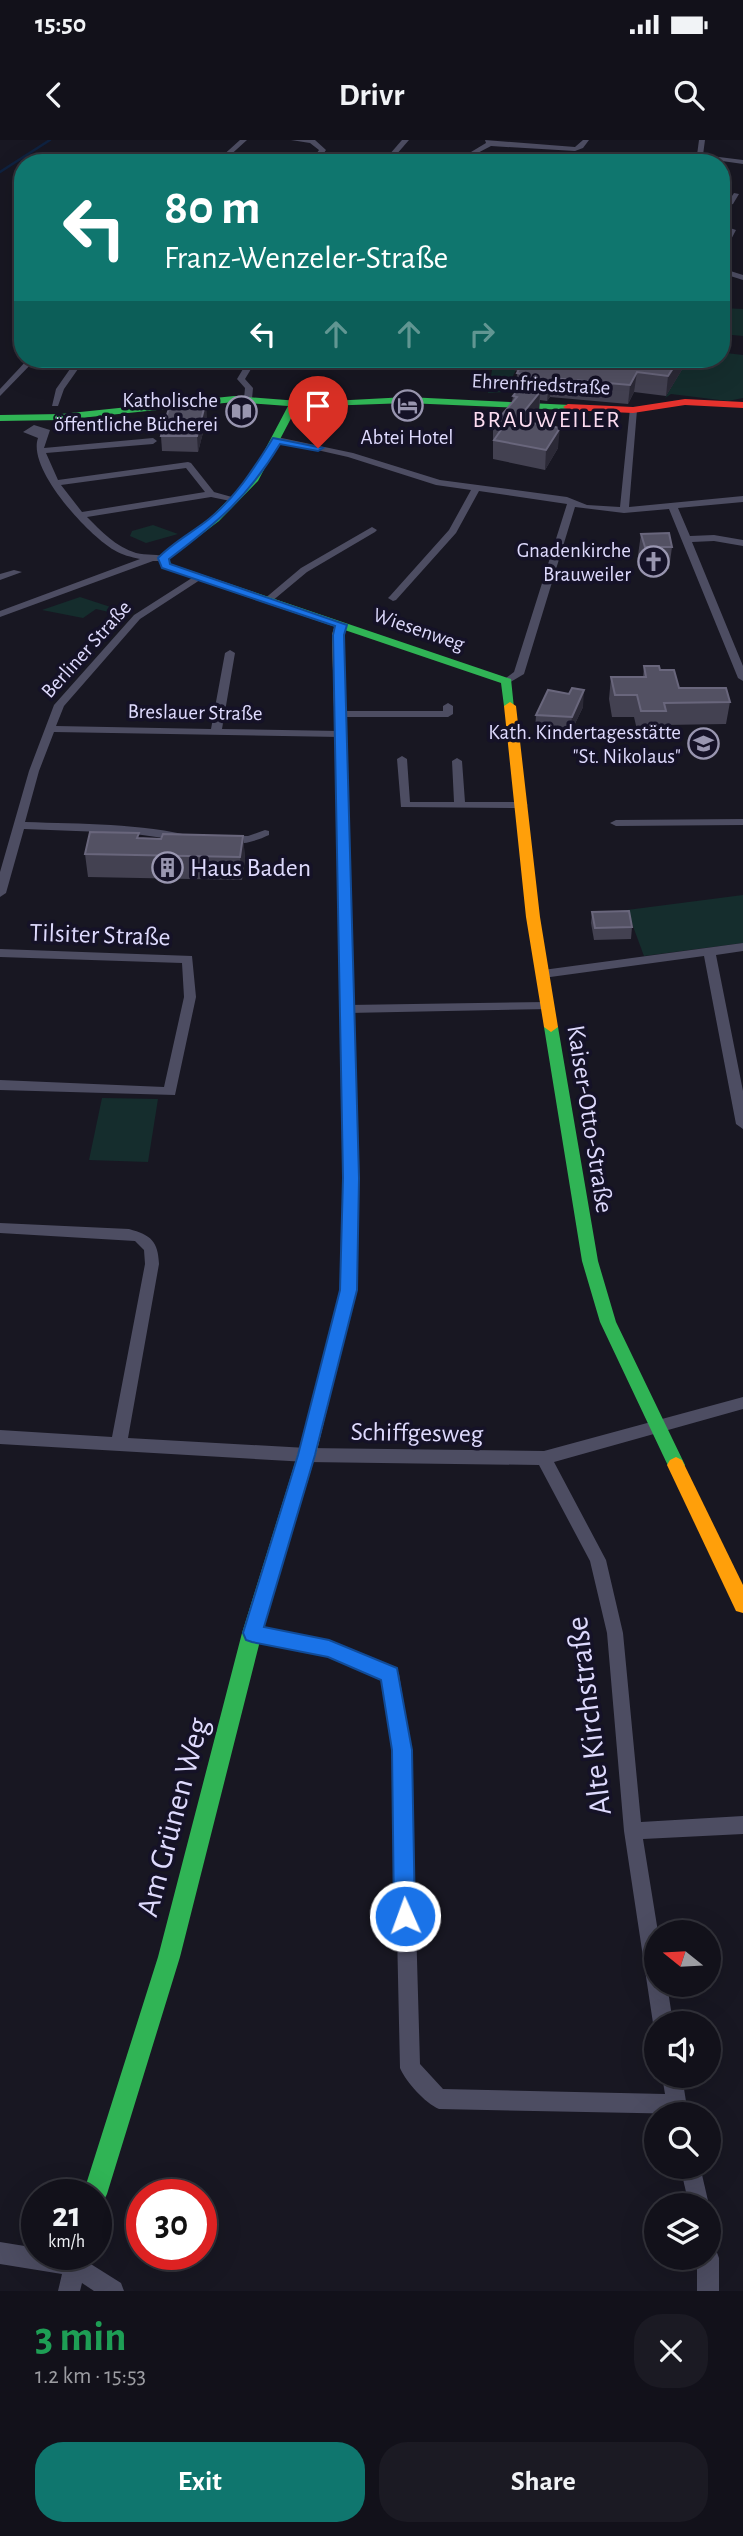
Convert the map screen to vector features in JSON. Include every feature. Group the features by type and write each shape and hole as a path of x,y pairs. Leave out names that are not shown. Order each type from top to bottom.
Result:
{"street":[{"path":"228,154 244,140"},
{"path":"293,140 314,141"},
{"path":"393,154 406,140"},
{"path":"470,154 489,142 575,149 581,147 586,140"},
{"path":"537,154 541,147"},
{"path":"730,203 736,194"},
{"path":"0,394 24,368"},
{"path":"55,404 60,389 75,368"},
{"path":"248,368 241,379 249,388 248,399"},
{"name":"Ehrenfriedstraße","path":"0,418 61,416 248,399 294,404 407,400 633,410 677,402 743,405"},
{"path":"0,614 157,559 215,519 254,479 294,404"},
{"path":"624,510 633,410"},
{"path":"41,436 40,451 55,483 88,527 117,549 157,559"},
{"path":"277,440 350,455 416,476 475,490 567,500 572,504 624,510 743,499"},
{"path":"40,451 153,441"},
{"path":"55,483 188,465 211,494"},
{"path":"393,598 453,531 475,490"},
{"path":"80,515 211,494 234,499"},
{"path":"507,681 519,674 572,504"},
{"path":"673,506 689,539 743,678"},
{"path":"268,600 304,570 372,530"},
{"path":"689,539 743,543"},
{"name":"Wiesenweg","path":"157,559 166,566 198,578 507,681"},
{"path":"0,578 17,572"},
{"name":"Berliner Straße","path":"0,893 49,729 59,705 114,639 150,607 198,578"},
{"name":"Am Grünen Weg","path":"100,2179 169,1957 252,1633 306,1455 348,1290 351,1178 338,635 341,625"},
{"path":"216,731 230,653"},
{"name":"Kaiser-Otto-Straße","path":"507,681 522,805 528,884 590,1261 608,1322 743,1605"},
{"path":"340,714 448,714 447,706"},
{"name":"Breslauer Straße","path":"49,729 340,734"},
{"path":"402,759 405,805 522,805"},
{"path":"457,761 460,805"},
{"path":"615,823 743,822"},
{"path":"19,825 164,831 195,839 250,840 265,834"},
{"path":"542,974 743,947"},
{"path":"709,951 743,1124"},
{"name":"Tilsiter Straße","path":"0,953 188,959 190,997 170,1092 0,1085"},
{"path":"348,1009 547,1006"},
{"path":"0,1228 129,1234 140,1237 151,1248 152,1264 119,1443"},
{"name":"Schiffgesweg","path":"0,1437 306,1455 544,1458 658,1429 743,1403"},
{"name":"Alte Kirchstraße","path":"544,1458 598,1560 615,1633 633,1831 647,1920"},
{"path":"252,1633 329,1649 390,1674 402,1750 410,2068 439,2099 644,2108"},
{"path":"633,1831 743,1825"},
{"path":"0,2253 21,2255"},
{"path":"69,2291 74,2270"},
{"path":"89,2270 113,2291"},
{"path":"708,2270 708,2291"}],"green space":[{"path":"730,308 743,309 743,336 732,335 730,341"},
{"path":"730,353 743,355 743,398 728,401 671,394 665,398 683,368 730,368"},
{"path":"492,368 516,368 505,392 488,393"},
{"path":"153,525 178,534 146,543 130,536 132,531"},
{"path":"80,597 129,613 126,616 96,609 83,618 42,610"},
{"path":"743,895 743,943 644,956 627,910"},
{"path":"102,1098 158,1099 148,1162 89,1160"}],"building":[{"path":"520,368 673,368 668,376 637,372 630,385 552,378 549,381 528,380 532,376 517,373"},
{"path":"517,391 540,392 517,420 560,428 546,450 494,440 503,427 493,425 517,397 513,396"},
{"path":"171,401 206,401 197,436 161,436"},
{"path":"669,533 672,547 645,547 641,534"},
{"path":"644,666 674,670 679,688 726,688 730,702 664,703 666,711 641,711 637,695 615,695 611,677 646,677"},
{"path":"572,688 584,690 572,717 536,715 548,690 569,694"},
{"path":"90,832 139,833 137,838 161,839 163,834 243,836 240,857 85,854"},
{"path":"629,911 632,927 595,928 592,912"}],"waterway":[{"path":"28,154 50,140"},
{"path":"0,172 14,163"}],"traffic: fast":[{"path":"0,418 61,417 234,399 312,405 407,400 568,407"},
{"path":"294,404 254,479 215,519 163,558 166,566 507,681 510,706"},
{"path":"551,1027 590,1261 608,1322 676,1465"},
{"path":"100,2179 169,1957 252,1633 308,1450"}],"traffic: slow":[{"path":"341,625 338,635 342,778"},
{"path":"510,706 533,917 551,1027"},
{"path":"308,1450 348,1290 351,1178 348,1036"},
{"path":"676,1465 743,1605"}],"traffic: jam":[{"path":"568,407 633,410 685,402 743,405"},
{"path":"342,778 348,1036"}],"place":[{"name":"Abtei Hotel","path":"407,405"},
{"name":"Katholische öffentliche Bücherei","path":"241,412"},
{"name":"Gnadenkirche Brauweiler","path":"654,562"},
{"name":"Kath. Kindertagesstätte \"St. Nikolaus\"","path":"704,744"},
{"name":"Haus Baden","path":"167,867"}],"district":[{"name":"BRAUWEILER","path":"547,419"}],"route":[{"path":"318,448 277,440 254,479 215,519 163,558 166,566 341,625 338,635 341,819 351,1178 348,1290 306,1455 252,1633 329,1649 390,1674 402,1750 405,1916"}]}
